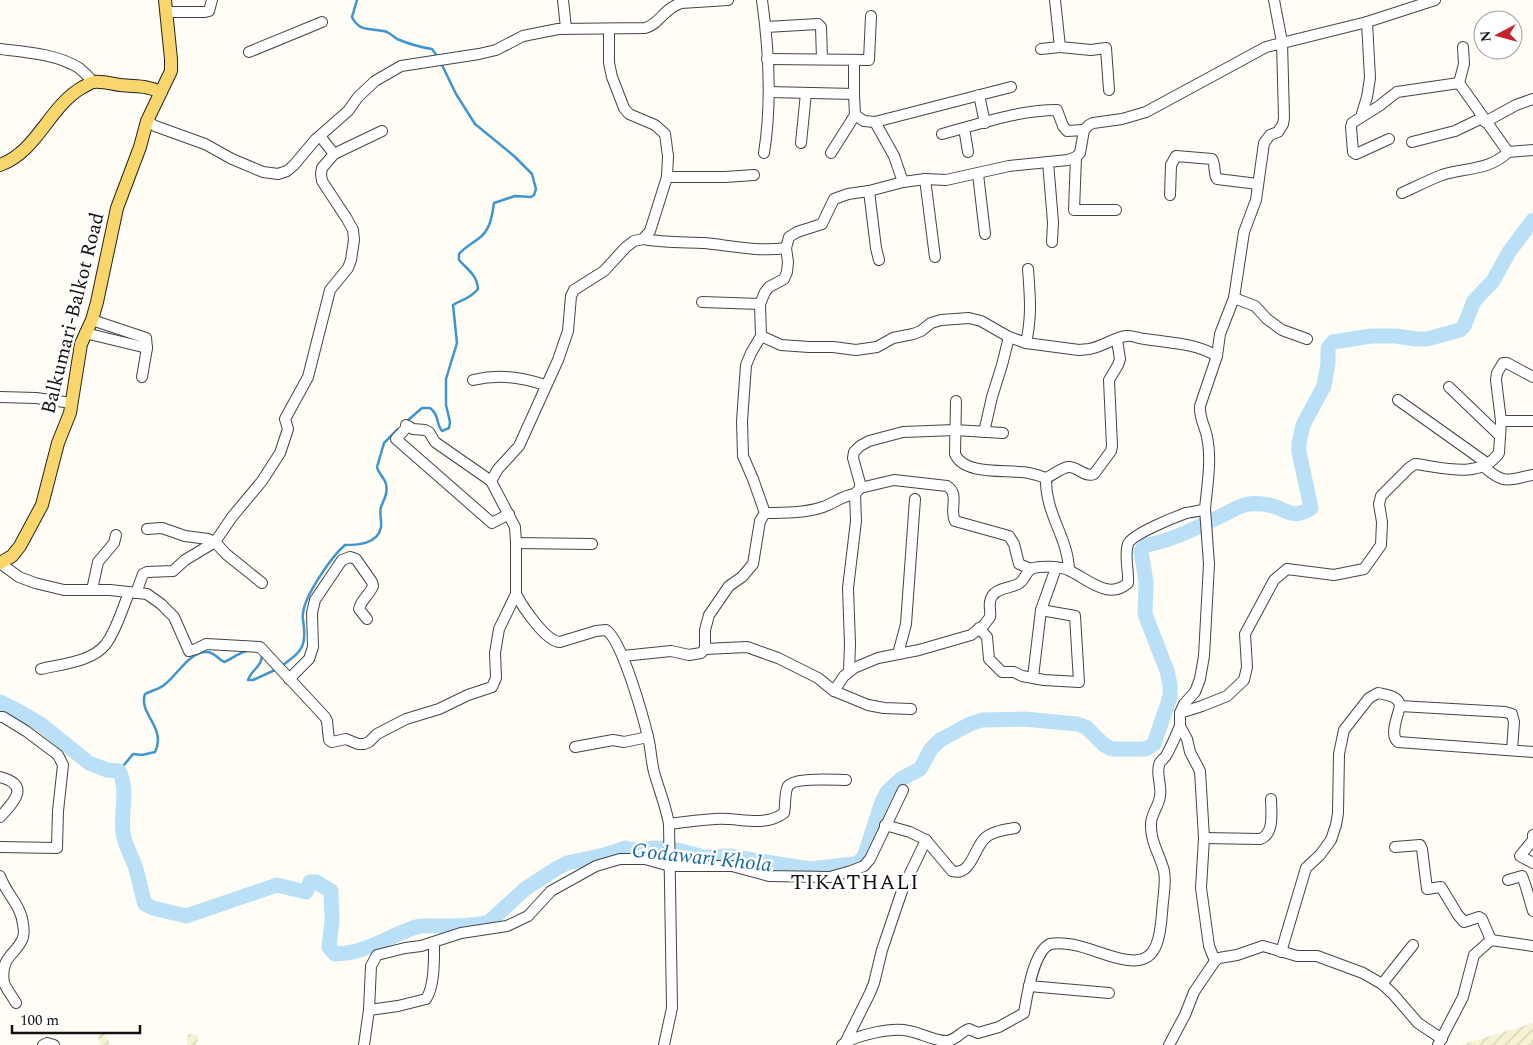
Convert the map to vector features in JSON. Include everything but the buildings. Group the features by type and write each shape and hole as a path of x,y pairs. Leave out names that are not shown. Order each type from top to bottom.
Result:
{"main road":[{"name":"Balkumari-Balkot Road","path":"0,563 12,556 20,546 42,505 58,443 70,413 78,358 85,333 92,320 117,208 140,148 147,121 171,72 166,6"},
{"path":"0,165 27,148 62,104 93,82 132,86 140,85 161,92"}],"street":[{"path":"166,6 205,12 208,11 212,0"},
{"path":"563,0 566,28"},
{"path":"147,121 155,126 205,144 232,159 270,174 278,174 294,166 297,160 348,111 358,97 375,80 401,66 479,54 496,50 523,36 566,28 609,30 652,26 668,9 681,3 728,0"},
{"path":"762,0 766,27 769,92 764,153"},
{"path":"1055,0 1060,47"},
{"path":"843,1044 853,1038 895,1029 909,1030 947,1041 956,1038 969,1029 978,1033 984,1033 999,1027 1024,1013 1029,986 1037,962 1042,951 1050,944 1073,944 1111,956 1134,960 1147,957 1153,952 1162,924 1165,881 1164,872 1153,843 1151,822 1160,796 1159,764 1166,756 1180,726 1180,713 1184,704 1195,692 1200,679 1204,656 1209,564 1205,510 1209,469 1207,437 1199,413 1202,397 1217,356 1220,334 1234,298 1243,238 1254,208 1264,143 1270,135 1278,132 1284,118 1282,42 1274,0"},
{"path":"942,134 1024,112 1057,110 1067,131 1084,130 1093,123 1122,119 1146,112 1186,92 1257,51 1282,42 1367,22 1435,0"},
{"path":"767,59 869,60 871,16"},
{"path":"249,52 322,22"},
{"path":"1361,117 1370,78 1367,22"},
{"path":"766,27 818,24 821,27 822,59"},
{"path":"609,30 609,63 612,77 624,108 629,114 655,125 665,134 668,156 666,177 650,231 643,239"},
{"path":"1040,49 1060,47 1091,50 1106,48 1109,90"},
{"path":"1463,47 1464,64 1459,83 1508,152"},
{"path":"0,49 35,53 54,58 80,69 93,82"},
{"path":"831,154 855,115 854,60"},
{"path":"1389,140 1360,154 1353,152 1352,123 1397,92 1459,83"},
{"path":"855,115 864,121 875,122 1012,87"},
{"path":"769,92 854,94"},
{"path":"801,143 806,93"},
{"path":"979,95 985,123"},
{"path":"1412,142 1484,120 1533,99"},
{"path":"875,122 894,156 903,182"},
{"path":"964,128 968,152"},
{"path":"705,649 705,630 709,615 729,586 742,577 753,564 758,529 764,513 753,479 744,462 742,421 746,365 761,336 760,304 769,287 784,279 788,272 786,248 788,240 791,236 822,224 834,199 848,194 869,192 903,182 925,179 946,180 1009,166 1068,160 1080,153 1084,130"},
{"path":"41,669 86,658 96,653 105,645 143,574 147,572 173,571 184,560 215,542 232,517 262,481 280,453 288,429 284,419 308,377 330,290 348,268 354,240 347,219 322,181 322,168 334,154 382,131"},
{"path":"320,136 334,154"},
{"path":"1402,192 1439,176 1489,165 1502,158 1508,152 1533,150"},
{"path":"1170,195 1171,165 1176,156 1212,159 1217,179 1258,184"},
{"path":"1076,157 1074,210 1116,210"},
{"path":"1048,162 1053,222 1052,242"},
{"path":"978,174 985,234"},
{"path":"666,177 754,175"},
{"path":"925,179 934,257"},
{"path":"869,192 879,260"},
{"path":"491,481 498,468 519,446 546,385 568,331 571,296 574,290 604,271 626,247 634,241 643,239 658,242 708,244 758,250 786,248"},
{"path":"1026,342 1031,305 1028,269"},
{"path":"1234,298 1255,306 1267,320 1282,330 1307,338"},
{"path":"702,302 760,304"},
{"path":"761,336 781,345 856,350 877,347 893,338 914,334 931,323 941,320 969,318 981,321 1009,337 1026,342 1079,350 1097,348 1125,336 1132,336 1192,345 1217,356"},
{"path":"92,320 142,335 146,338 147,348 142,377"},
{"path":"85,333 147,348"},
{"path":"984,432 1009,337"},
{"path":"956,401 955,454 957,460 962,464 1006,472 1030,473 1046,478 1070,467 1086,475 1094,474 1111,451 1112,446 1109,380 1120,358 1117,340"},
{"path":"1180,713 1228,696 1244,680 1247,667 1245,634 1274,580 1287,569 1334,575 1364,569 1382,545 1382,522 1379,504 1381,496 1409,468 1415,464 1466,470 1486,466 1499,453 1501,421 1496,380 1497,373 1503,363 1507,363 1533,377"},
{"path":"473,380 497,376 518,377 546,385"},
{"path":"1449,387 1500,436"},
{"path":"0,397 36,398 72,403"},
{"path":"1398,400 1486,466 1498,479 1505,480 1533,475"},
{"path":"1501,421 1533,421"},
{"path":"509,514 492,522 396,439 407,426 413,429 425,430 429,432 435,442 491,481 493,488 509,514 515,527 516,594 520,603 544,632 555,641 560,642 596,631 606,630 610,632 623,656 648,737 654,772 666,807 669,827 672,1008 664,1045"},
{"path":"849,671 848,588 856,520 857,491 860,483 853,458 854,452 865,443 902,432 955,430 1003,433"},
{"path":"1046,478 1048,505 1067,554 1069,570"},
{"path":"764,513 788,513 823,507 844,495 894,480 947,486 954,493 952,513 955,521 1009,536 1014,544 1019,564 1031,569 1056,568 1069,570 1105,590 1123,588 1128,583 1127,554 1128,545 1131,540 1144,532 1185,514 1205,510"},
{"path":"898,654 907,617 915,499"},
{"path":"148,529 162,528 184,536 208,539 215,542 226,554 262,583"},
{"path":"92,590 98,562 114,543 116,535"},
{"path":"516,543 592,544"},
{"path":"287,676 309,659 313,647 312,613 315,600 342,560 356,559 372,582 371,591 359,609 367,619"},
{"path":"0,563 19,577 64,590 110,590 147,594 174,617 189,651 206,644 256,646 264,650 325,717 329,740 332,742 349,739 358,744 369,742 377,734 406,719 439,709 468,695 492,687 496,678 495,653 499,629 516,594"},
{"path":"1033,677 1041,610 1056,568"},
{"path":"834,691 849,671 878,658 971,635 990,617 990,602 997,591 1024,580 1027,572 1031,569"},
{"path":"980,628 987,637 989,659 1002,672 1014,672 1022,676 1044,680 1076,683 1080,680 1075,616 1073,614 1041,610"},
{"path":"623,656 671,651 689,655 701,653 705,649 747,647 778,658 818,678 834,691 868,705 884,708 912,709"},
{"path":"1281,952 1306,868 1320,855 1331,840 1336,825 1339,754 1344,730 1368,698 1378,693 1398,699 1400,706 1393,735 1394,740 1398,742 1533,752"},
{"path":"1400,706 1512,714 1514,722 1512,750"},
{"path":"0,717 33,736 58,756 63,765 58,811 57,848 0,847"},
{"path":"1180,726 1200,771 1204,838 1202,904 1209,946 1215,961"},
{"path":"575,747 613,740 624,742 648,737"},
{"path":"0,777 9,779 17,785 18,791 15,802 0,817"},
{"path":"669,827 717,819 764,822 776,819 784,813 788,786 792,782 803,780 846,780"},
{"path":"364,1045 369,1010 371,966 376,955 387,951 421,946 461,933 507,926 528,916 551,891 596,866 620,859 732,866 769,876 830,877 851,871 864,866 870,859 903,790"},
{"path":"1204,838 1260,839 1265,837 1269,833 1270,828 1271,798"},
{"path":"885,825 910,832 926,840 952,871 956,873 963,871 969,866 979,845 985,838 994,832 1015,828"},
{"path":"1533,835 1532,840 1520,856 1533,863"},
{"path":"843,1044 870,993 903,888 926,840"},
{"path":"1395,847 1420,845 1428,889 1442,888 1458,915 1466,922 1479,917 1482,919 1491,940"},
{"path":"1508,880 1522,876 1533,868"},
{"path":"0,876 21,913 23,924 23,938 18,946 8,954 2,970 3,982 16,1003"},
{"path":"1522,876 1528,890 1533,911"},
{"path":"1169,1045 1186,1015 1194,992 1215,961 1219,958 1237,955 1263,946 1297,956 1317,956 1364,973 1382,984 1418,1023 1440,1042 1464,997 1474,955 1491,940 1533,946"},
{"path":"369,1010 398,1006 426,999 430,994 434,962 434,942"},
{"path":"1382,984 1412,945"},
{"path":"1029,986 1109,993"},
{"path":"43,1045 47,1043 54,1045"}],"shaded area":[{"path":"1533,1023 1533,1045 1461,1045"},
{"path":"103,1032 111,1045 102,1045 97,1036"},
{"path":"188,1034 198,1035 197,1045 187,1045"}],"waterway":[{"path":"357,0 352,17 359,26 387,32 401,41 432,49 437,56"},
{"path":"406,422 422,408 430,408 435,413 442,431 449,428 450,422 446,405 446,379 457,343 453,305 469,297 478,289 474,276 459,260 459,254 482,236 488,228 494,203 515,196 531,197 536,189 532,174 514,156 475,124 456,94 441,63"},
{"name":"Godawari Khola","path":"0,702 42,725 89,763 107,770 119,771 124,794 123,833 145,904 153,908 186,916 277,885 306,892 310,882 316,882 331,891 332,921 329,947 335,954 366,948 418,926 456,926 489,922 525,889 554,870 567,863 604,855 625,848 632,850 656,848 677,850 704,857 729,856 810,869 858,863 864,857 887,792 901,779 920,769 931,749 940,740 970,724 982,720 1024,719 1077,724 1086,727 1104,745 1112,749 1146,749 1154,744 1170,697 1170,684 1167,671 1145,614 1146,582 1141,551 1146,545 1175,537 1238,507 1266,504 1294,514 1311,508 1299,452 1299,443 1303,425 1324,386 1328,363 1328,348 1333,342 1371,336 1427,339 1460,330 1464,326 1474,301 1493,281 1509,252 1533,220"},
{"path":"282,666 296,655 302,647 304,642 303,618 305,606 313,587 326,567 345,545 367,542 379,533 381,527 380,510 386,488 377,467 384,443 398,429"},
{"path":"119,771 133,754 142,755 155,752 158,735 145,708 145,694 164,685 195,655 207,652 212,653 224,662 247,651"},
{"path":"262,655 260,663 248,680 253,680 277,669"}],"district":[{"name":"TIKATHALI","path":"855,882"}]}
